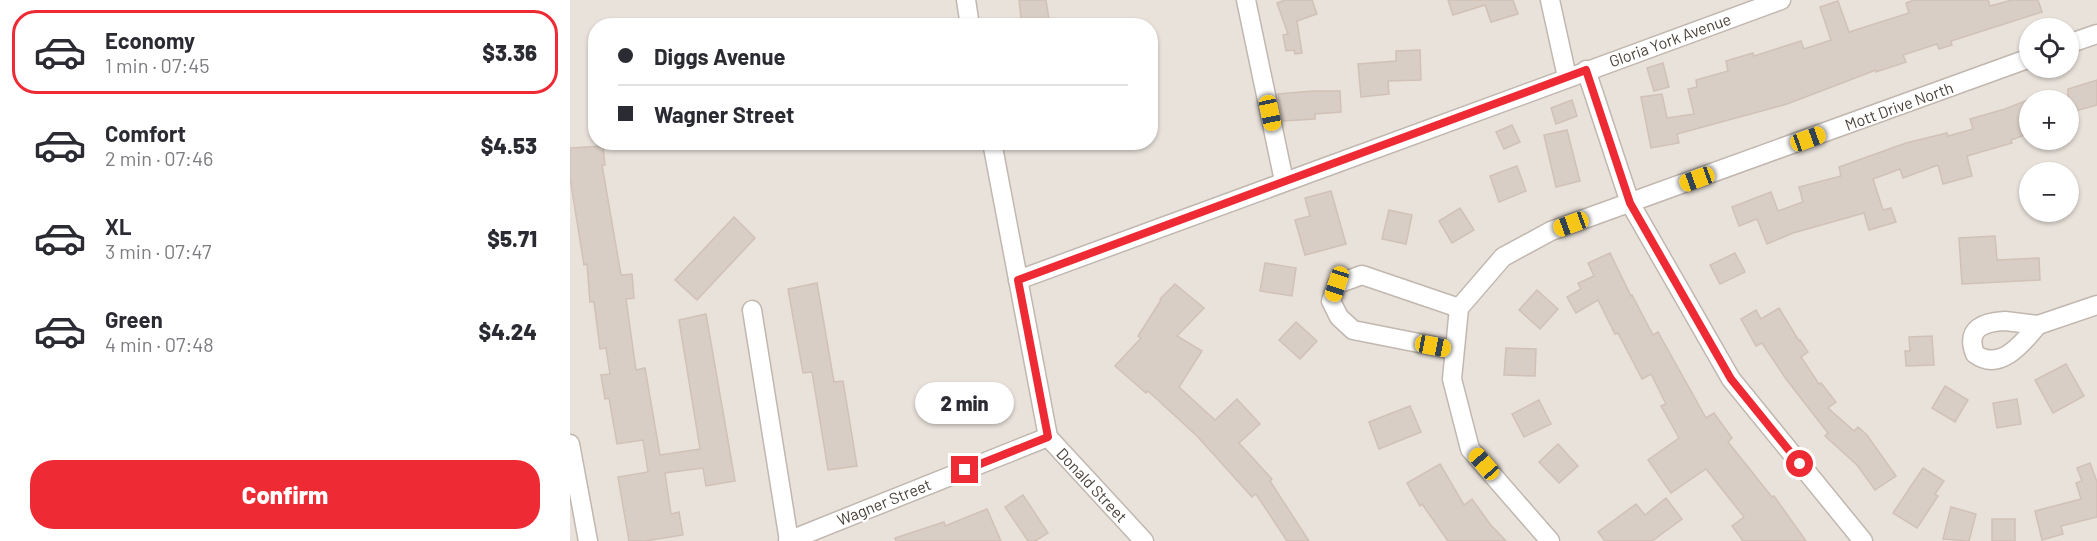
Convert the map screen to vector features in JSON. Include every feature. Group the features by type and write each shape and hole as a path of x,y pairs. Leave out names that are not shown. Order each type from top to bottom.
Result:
{"street":[{"path":"966,0 969,18"},
{"path":"1246,0 1284,181"},
{"path":"1551,0 1567,77"},
{"name":"Gloria York Avenue","path":"1018,280 1781,0"},
{"path":"2079,40 2097,34"},
{"name":"Mott Drive North","path":"1459,308 1503,257 1551,231 2019,62"},
{"path":"1586,70 1630,203 1731,379 1863,541"},
{"name":"Donald Street","path":"994,150 1048,437 1143,541"},
{"path":"1454,350 1353,330 1339,316 1331,301 1337,284 1362,276 1459,308 1452,379 1470,449 1551,541"},
{"path":"2038,326 2097,305"},
{"path":"752,310 788,541"},
{"name":"Wagner Street","path":"788,541 1048,437"},
{"path":"570,444 588,541"}],"shaded area":[{"path":"570,0 2097,0 2097,541 570,541"}],"building":[{"path":"1019,0 1046,0 1049,18 1021,18"},
{"path":"1285,0 1312,0 1317,14 1297,21 1302,53 1295,54 1294,50 1286,51 1283,35 1288,34 1277,3"},
{"path":"1448,0 1513,0 1518,14 1491,22 1485,5 1453,15"},
{"path":"1914,0 1988,0 1990,6 2012,0 2038,0 2042,12 1951,41 1952,45 1939,49 1937,44 1903,55 1906,62 1876,72 1876,70 1787,104 1677,134 1679,143 1651,148 1641,97 1662,94 1667,118 1694,114 1688,89 1697,87 1696,80 1728,71 1726,61 1753,53 1754,56 1801,41 1804,49 1831,40 1820,7 1838,1 1849,32 1909,13 1906,3"},
{"path":"1420,50 1421,80 1388,81 1389,94 1361,97 1358,64 1396,61 1396,51"},
{"path":"1663,63 1669,87 1654,91 1647,68"},
{"path":"2097,80 2097,105 2079,110 2079,90 2068,89"},
{"path":"1340,91 1341,112 1315,114 1315,119 1283,121 1278,94"},
{"path":"1572,100 1577,116 1556,124 1551,108"},
{"path":"2019,103 2019,137 2011,140 2012,143 1967,156 1972,176 1943,184 1938,165 1903,178 1900,169 1873,179 1883,210 1891,208 1896,222 1869,230 1864,213 1793,233 1767,244 1757,219 1739,226 1732,207 1771,192 1778,211 1803,202 1799,187 1841,176 1839,167 1906,143 1973,129 1970,119"},
{"path":"1512,125 1520,142 1504,149 1496,132"},
{"path":"1567,130 1580,181 1556,187 1544,135"},
{"path":"588,147 588,150 603,150 605,165 602,165 621,275 632,274 634,298 626,299 636,370 645,368 660,455 700,449 679,320 706,314 735,481 706,486 703,468 665,473 671,514 679,512 683,535 629,541 618,477 648,472 643,440 617,444 609,398 605,399 601,375 610,374 606,348 600,349 594,302 590,302 587,264 584,265 570,178 570,148"},
{"path":"1517,166 1526,191 1499,202 1490,176"},
{"path":"1331,191 1346,244 1305,255 1295,220 1310,216 1305,198"},
{"path":"1460,208 1474,230 1452,243 1439,221"},
{"path":"1389,210 1412,215 1406,244 1382,239"},
{"path":"734,217 755,238 697,300 675,280"},
{"path":"1995,236 1997,260 2039,258 2040,280 1962,284 1959,238"},
{"path":"1610,253 1653,335 1658,332 1706,418 1714,413 1732,438 1728,442 1772,497 1774,496 1806,541 1743,541 1732,526 1744,517 1706,469 1671,493 1648,460 1679,438 1661,406 1666,404 1651,374 1642,379 1598,300 1576,313 1567,297 1581,289 1578,283 1594,276 1588,263"},
{"path":"1735,253 1745,272 1720,284 1710,265"},
{"path":"1265,263 1296,268 1292,296 1260,291"},
{"path":"817,283 834,382 843,381 857,466 828,470 812,372 803,373 788,289"},
{"path":"1175,284 1204,308 1177,336 1202,351 1179,387 1215,420 1237,399 1260,424 1239,443 1272,479 1270,481 1309,541 1287,541 1256,494 1252,497 1197,436 1148,391 1146,393 1115,366 1141,338 1138,336 1160,299"},
{"path":"1537,290 1558,309 1540,329 1519,310"},
{"path":"1779,308 1808,352 1801,357 1819,384 1821,383 1836,402 1828,408 1854,431 1858,427 1867,435 1896,476 1875,490 1857,465 1825,436 1828,433 1786,379 1762,343 1756,346 1741,319 1756,310 1761,319"},
{"path":"1296,322 1317,341 1300,359 1279,340"},
{"path":"1932,336 1934,365 1906,366 1905,351 1910,351 1909,337"},
{"path":"1506,348 1536,349 1535,376 1504,375"},
{"path":"2066,364 2084,396 2053,413 2035,380"},
{"path":"1945,386 1968,400 1955,422 1932,408"},
{"path":"2017,399 2021,424 1997,428 1993,403"},
{"path":"1539,400 1551,424 1524,437 1512,414"},
{"path":"1410,406 1421,432 1379,449 1369,422"},
{"path":"1558,444 1578,466 1559,483 1539,462"},
{"path":"2090,463 2097,482 2097,517 2061,526 2063,534 2042,540 2035,511 2081,499 2076,483 2082,481 2077,468"},
{"path":"1440,464 1464,505 1472,499 1506,541 1448,541 1422,504 1420,506 1407,483"},
{"path":"1923,468 1944,481 1935,494 1938,496 1917,528 1893,513"},
{"path":"1023,495 1048,533 1035,541 1028,541 1005,507"},
{"path":"1666,498 1682,519 1652,541 1605,541 1598,532 1636,504 1645,515"},
{"path":"1951,507 1976,514 1969,541 1943,539"},
{"path":"987,509 1001,541 896,541 895,538 944,522 945,526"},
{"path":"1992,519 2015,519 2015,541 1992,541"}],"route":[{"path":"965,470 1048,437 1018,280 1586,70 1630,203 1731,379 1800,464"}]}
